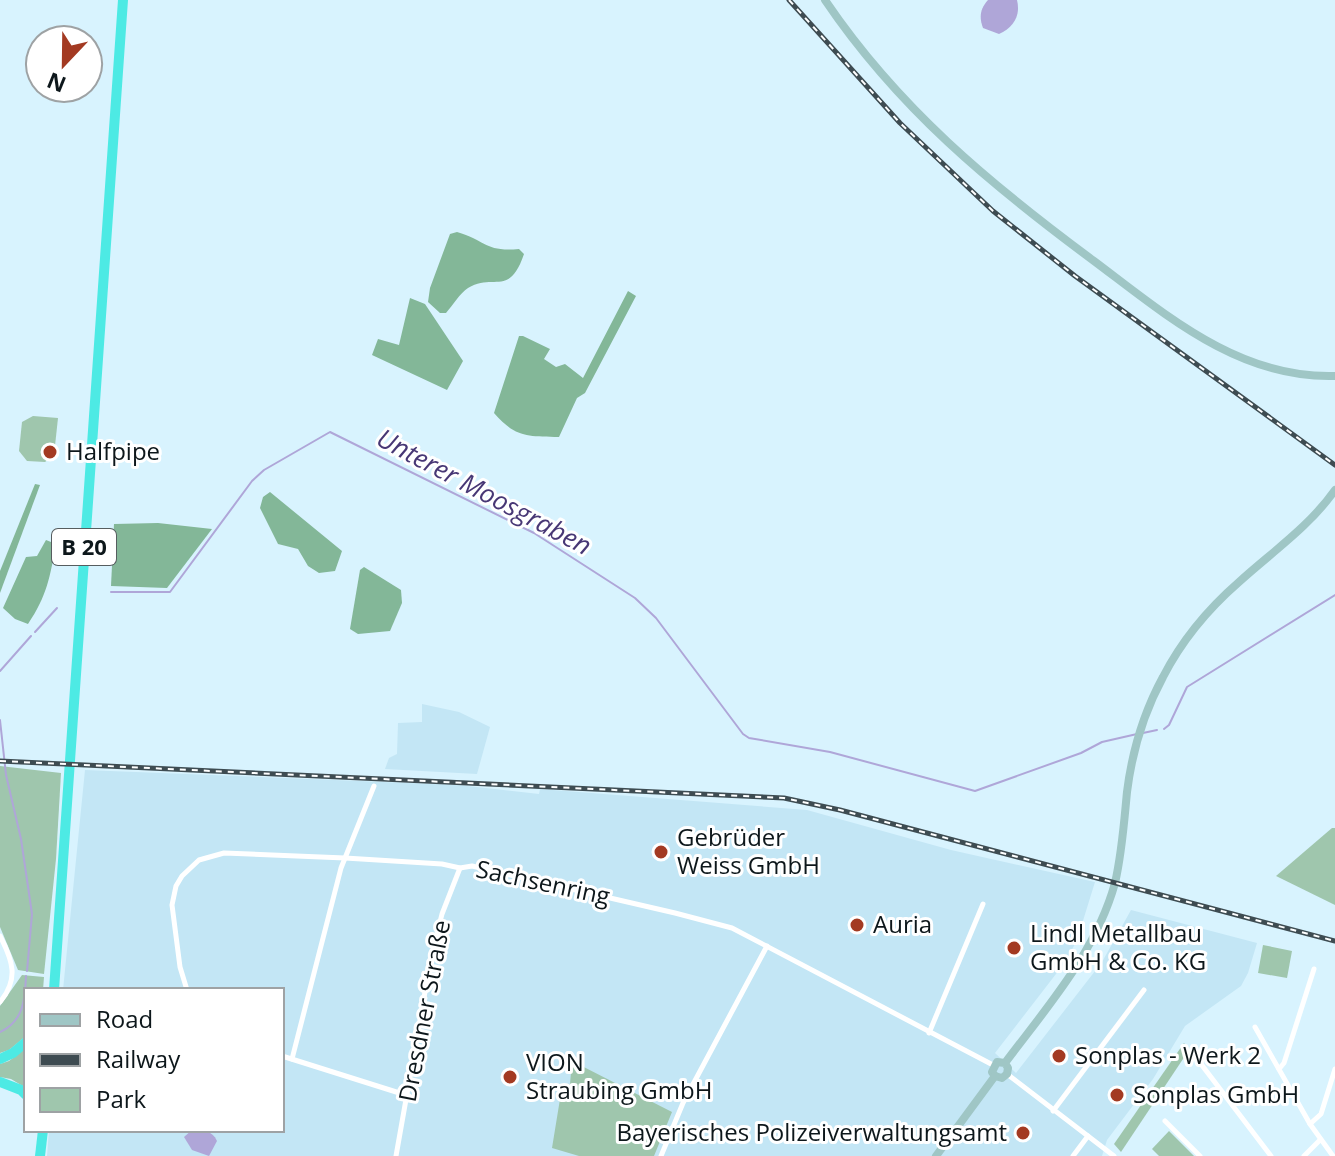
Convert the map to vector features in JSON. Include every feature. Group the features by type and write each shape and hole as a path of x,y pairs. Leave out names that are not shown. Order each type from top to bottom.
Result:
{"highway":[{"name":"B 20","path":"53,988 123,0"},
{"path":"0,1059 24,1044"},
{"path":"0,1082 24,1093"},
{"path":"38,1156 41,1132"}],"street":[{"path":"825,0 888,84 953,150 1037,219 1151,304 1197,336 1231,354 1276,370 1333,377"},
{"path":"1005,1063 1086,952 1109,900 1119,863 1132,763 1145,717 1162,678 1191,632 1214,605 1311,519 1334,491"},
{"path":"292,1059 345,858 374,786"},
{"name":"Sachsenring","path":"186,988 180,967 172,905 176,886 189,867 199,860 224,853 442,864 460,868 472,866 732,928 993,1065"},
{"name":"Dresdner Straße","path":"396,1156 431,958 442,914 460,868"},
{"path":"929,1033 983,904"},
{"path":"0,936 9,953 14,974 0,1002"},
{"path":"661,1156 683,1103 767,946"},
{"path":"1279,1069 1284,1063 1314,969"},
{"path":"1053,1111 1144,990"},
{"path":"1255,1027 1310,1124 1333,1156"},
{"path":"284,1057 409,1096"},
{"path":"1005,1063 1007,1074 1002,1078 995,1076 993,1065 1005,1063"},
{"path":"1201,1064 1271,1156"},
{"path":"1310,1124 1321,1114 1335,1069"},
{"path":"1007,1074 1114,1156"},
{"path":"936,1156 995,1076"},
{"path":"1165,1121 1200,1156"},
{"path":"1073,1156 1088,1136"},
{"path":"1304,1156 1320,1140"}],"shaded area":[{"path":"988,0 1017,0 1015,21 999,34 983,28 981,13"},
{"path":"422,704 459,712 490,727 477,774 385,769 389,758 397,754 398,723 422,722"},
{"path":"85,770 459,785 539,794 540,789 807,810 951,850 1095,882 1077,940 1066,961 995,1053 1016,1073 1102,962 1131,910 1257,943 1241,986 1185,1026 1153,1079 1107,1140 1102,1156 47,1156 49,1132 284,1132 284,988 63,988"},
{"path":"190,1132 208,1132 217,1141 209,1156 192,1150 184,1137"}],"green space":[{"path":"457,232 492,247 519,249 524,254 513,276 500,282 486,282 468,288 446,313 440,313 428,302 430,288 450,234"},
{"path":"628,291 636,296 585,393 577,398 559,437 523,434 509,427 494,413 519,336 550,349 544,359 556,367 565,364 583,378"},
{"path":"410,298 425,304 463,361 447,390 372,355 378,339 399,345"},
{"path":"33,416 58,418 54,455 45,462 27,461 19,451 22,422"},
{"path":"35,484 40,485 0,593 0,571"},
{"path":"270,492 342,551 335,571 319,573 308,566 298,549 278,544 260,508 263,497"},
{"path":"158,523 212,529 167,588 111,586 114,524"},
{"path":"46,540 56,544 52,566 44,595 28,624 15,619 3,608 26,557 37,556"},
{"path":"364,567 401,590 402,603 390,631 358,634 350,629 360,570"},
{"path":"0,766 61,773 44,974 18,970 0,927"},
{"path":"1335,828 1335,905 1276,876"},
{"path":"1263,945 1292,951 1287,978 1258,973"},
{"path":"22,975 44,977 43,988 24,988 24,1038 0,1053 0,1006"},
{"path":"1184,1043 1189,1050 1121,1152 1114,1144"},
{"path":"24,1050 24,1087 0,1077 0,1064"},
{"path":"572,1061 672,1112 654,1156 579,1156 552,1148 560,1099 570,1084"},
{"path":"1169,1131 1194,1156 1159,1156 1152,1149"}],"waterway":[{"name":"Unterer Moosgraben","path":"111,592 170,592 252,481 264,470 330,432 534,533 635,598 656,618 749,738 830,752 975,791 1081,753 1102,742 1137,734"},
{"name":"Unterer Moosgraben","path":"1164,729 1169,725 1187,687 1335,595"},
{"path":"35,632 57,608"},
{"path":"0,671 31,636"},
{"path":"0,720 6,775 21,839 32,914 27,971"},
{"name":"Unterer Moosgraben","path":"1143,733 1157,730"},
{"path":"25,988 26,976"},
{"path":"0,1032 19,1016 24,1001"}],"railway":[{"path":"789,0 900,123 993,211 1075,276 1335,465"},
{"path":"0,761 784,798 840,810 1335,941"}],"place":[{"name":"Halfpipe","path":"50,452"},
{"name":"Gebrüder Weiss GmbH","path":"661,852"},
{"name":"Auria","path":"857,925"},
{"name":"Lindl Metallbau GmbH & Co. KG","path":"1014,948"},
{"name":"Sonplas - Werk 2","path":"1059,1056"},
{"name":"VION Straubing GmbH","path":"510,1077"},
{"name":"Sonplas GmbH","path":"1117,1095"},
{"name":"Bayerisches Polizeiverwaltungsamt","path":"1023,1133"}]}
